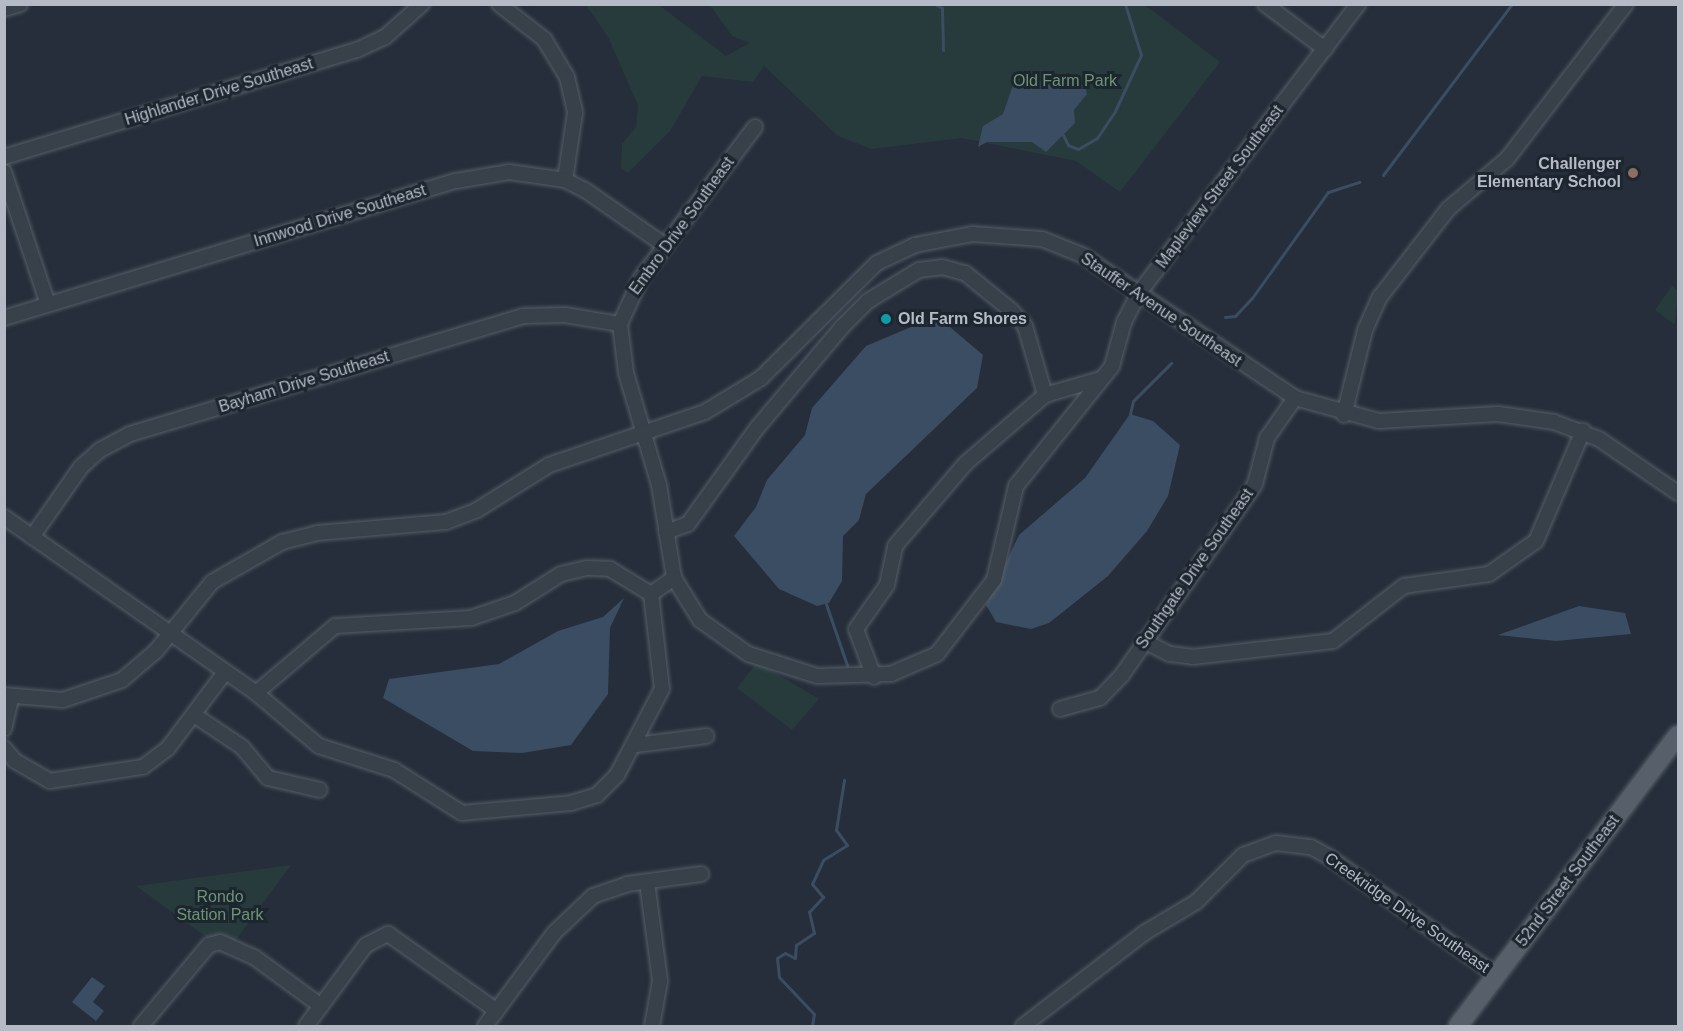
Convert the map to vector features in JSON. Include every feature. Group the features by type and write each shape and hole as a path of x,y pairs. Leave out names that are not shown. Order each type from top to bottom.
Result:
{"main road":[{"name":"52nd Street Southeast","path":"1461,1025 1496,975 1678,735"}],"street":[{"path":"4,9 20,4"},
{"name":"Highlander Drive Southeast","path":"4,157 357,50 385,37 422,4"},
{"path":"499,4 544,39 567,77 575,113 565,180"},
{"path":"1265,4 1324,49"},
{"name":"Mapleview Street Southeast","path":"674,578 700,620 748,654 817,676 874,677 923,663 952,636 994,580 1016,486 1112,366 1124,322 1140,293 1358,4"},
{"path":"1344,415 1364,331 1380,297 1448,209 1507,159 1626,4"},
{"name":"Embro Drive Southeast","path":"674,578 644,434 626,374 620,324 634,288 754,128"},
{"path":"4,172 48,304"},
{"name":"Innwood Drive Southeast","path":"4,318 465,179 513,172 565,180 612,205 664,245"},
{"name":"Stauffer Avenue Southeast","path":"8,697 63,700 96,693 138,669 220,576 282,542 317,533 446,522 477,510 549,465 644,434 732,398 761,378 877,263 938,238 1011,233 1042,239 1084,255 1295,398 1344,415 1410,422 1498,414 1583,432 1678,493"},
{"path":"666,532 688,524 757,428 842,327 883,290 919,270 942,267 965,273 1012,311 1025,326 1045,395"},
{"name":"Bayham Drive Southeast","path":"32,537 81,467 100,450 130,434 523,316 565,315 620,324"},
{"path":"874,677 856,629 887,585 895,546 966,463 1045,395 1100,379"},
{"name":"Southgate Drive Southeast","path":"1060,709 1100,698 1144,641 1255,484 1266,438 1295,398"},
{"path":"1144,641 1170,654 1193,657 1333,642 1404,586 1490,574 1536,541 1583,432"},
{"path":"4,517 256,693 319,746 394,770 462,813 536,808 597,795 629,761 662,689 651,594"},
{"path":"256,693 335,626 471,618 515,603 561,574 587,568 610,569 651,594"},
{"path":"651,594 674,578"},
{"path":"4,748 15,761 50,781 132,771 154,761 194,715 225,672"},
{"path":"4,729 8,697"},
{"path":"194,715 242,747 268,778 320,790"},
{"path":"636,745 706,735"},
{"name":"Creekridge Drive Southeast","path":"1023,1026 1144,933 1196,902 1243,855 1276,843 1311,847 1329,857 1496,975"},
{"path":"485,1026 577,908 609,889 701,874"},
{"path":"647,882 660,981 652,1026"},
{"path":"306,1026 366,945 388,934 497,1011"},
{"path":"141,1026 209,945 220,942 254,957 321,1006"}],"green space":[{"name":"Old Farm Park","path":"586,5 659,5 726,56 750,43 732,36 710,5 1145,5 1220,62 1120,192 1076,161 962,138 871,149 838,136 764,66 753,82 702,76 670,131 628,173 621,168 622,144 636,127 638,105 608,37"},
{"path":"1672,286 1678,291 1675,325 1655,310"},
{"path":"757,662 819,699 792,730 737,688"},
{"name":"Rondo Station Park","path":"291,865 227,952 136,886"}],"water":[{"path":"1070,81 1085,86 1087,94 1074,110 1075,123 1046,152 1032,142 987,142 978,147 983,126 1003,114 1014,82"},
{"path":"937,316 983,355 977,388 866,494 859,520 843,536 842,581 829,603 817,606 779,589 734,536 756,507 767,480 805,435 812,408 866,346"},
{"path":"1130,414 1153,421 1180,445 1168,496 1147,531 1108,576 1049,623 1031,629 996,622 986,605 1019,535 1085,478"},
{"path":"624,598 610,628 608,694 571,745 522,753 473,751 383,698 389,679 499,664 558,631 603,617"},
{"path":"1579,606 1625,613 1631,634 1556,641 1498,635"},
{"path":"92,977 105,986 93,1002 104,1011 96,1021 72,1002"}],"waterway":[{"path":"935,4 942,8 943,50"},
{"path":"1063,135 1068,145 1078,149 1097,138 1115,111 1141,55 1125,4"},
{"path":"1383,175 1512,4"},
{"path":"1225,317 1235,316 1252,298 1328,192 1359,182"},
{"path":"1130,414 1133,401 1171,363"},
{"path":"826,604 847,665"},
{"path":"812,1026 814,1014 779,977 777,958 785,953 795,958 796,945 814,933 809,912 823,897 812,884 823,860 847,845 836,830 844,780"}],"place":[{"name":"Challenger Elementary School","path":"1633,173"},
{"name":"Old Farm Shores","path":"886,319"}]}
